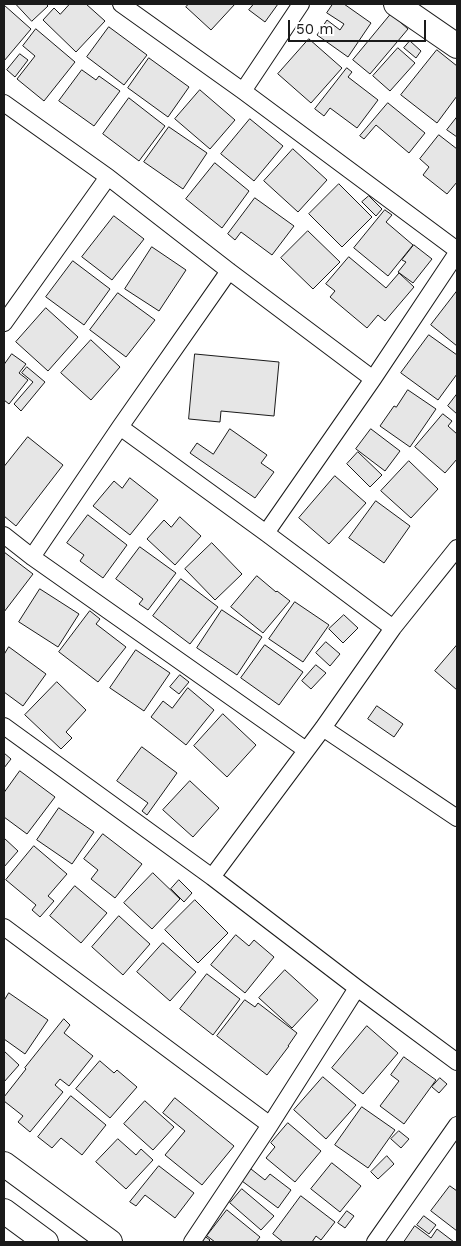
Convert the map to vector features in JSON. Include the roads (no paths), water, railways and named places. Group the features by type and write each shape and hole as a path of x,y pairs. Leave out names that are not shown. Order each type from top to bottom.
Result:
{"main road":[{"path":"396,4 457,46"},
{"path":"4,1164 110,1242"},
{"path":"4,1211 46,1242"}],"street":[{"path":"121,4 243,91 457,251 266,533"},
{"path":"243,91 301,4"},
{"path":"4,104 108,176 229,271 372,379"},
{"path":"4,323 108,176"},
{"path":"32,557 229,271"},
{"path":"120,428 266,533 393,628"},
{"path":"4,535 32,557 306,750"},
{"path":"212,877 323,728 393,628 457,548"},
{"path":"4,726 212,877 457,1062"},
{"path":"323,728 457,818"},
{"path":"4,927 270,1125"},
{"path":"192,1242 270,1125 357,988"},
{"path":"375,1242 457,1124"}]}
